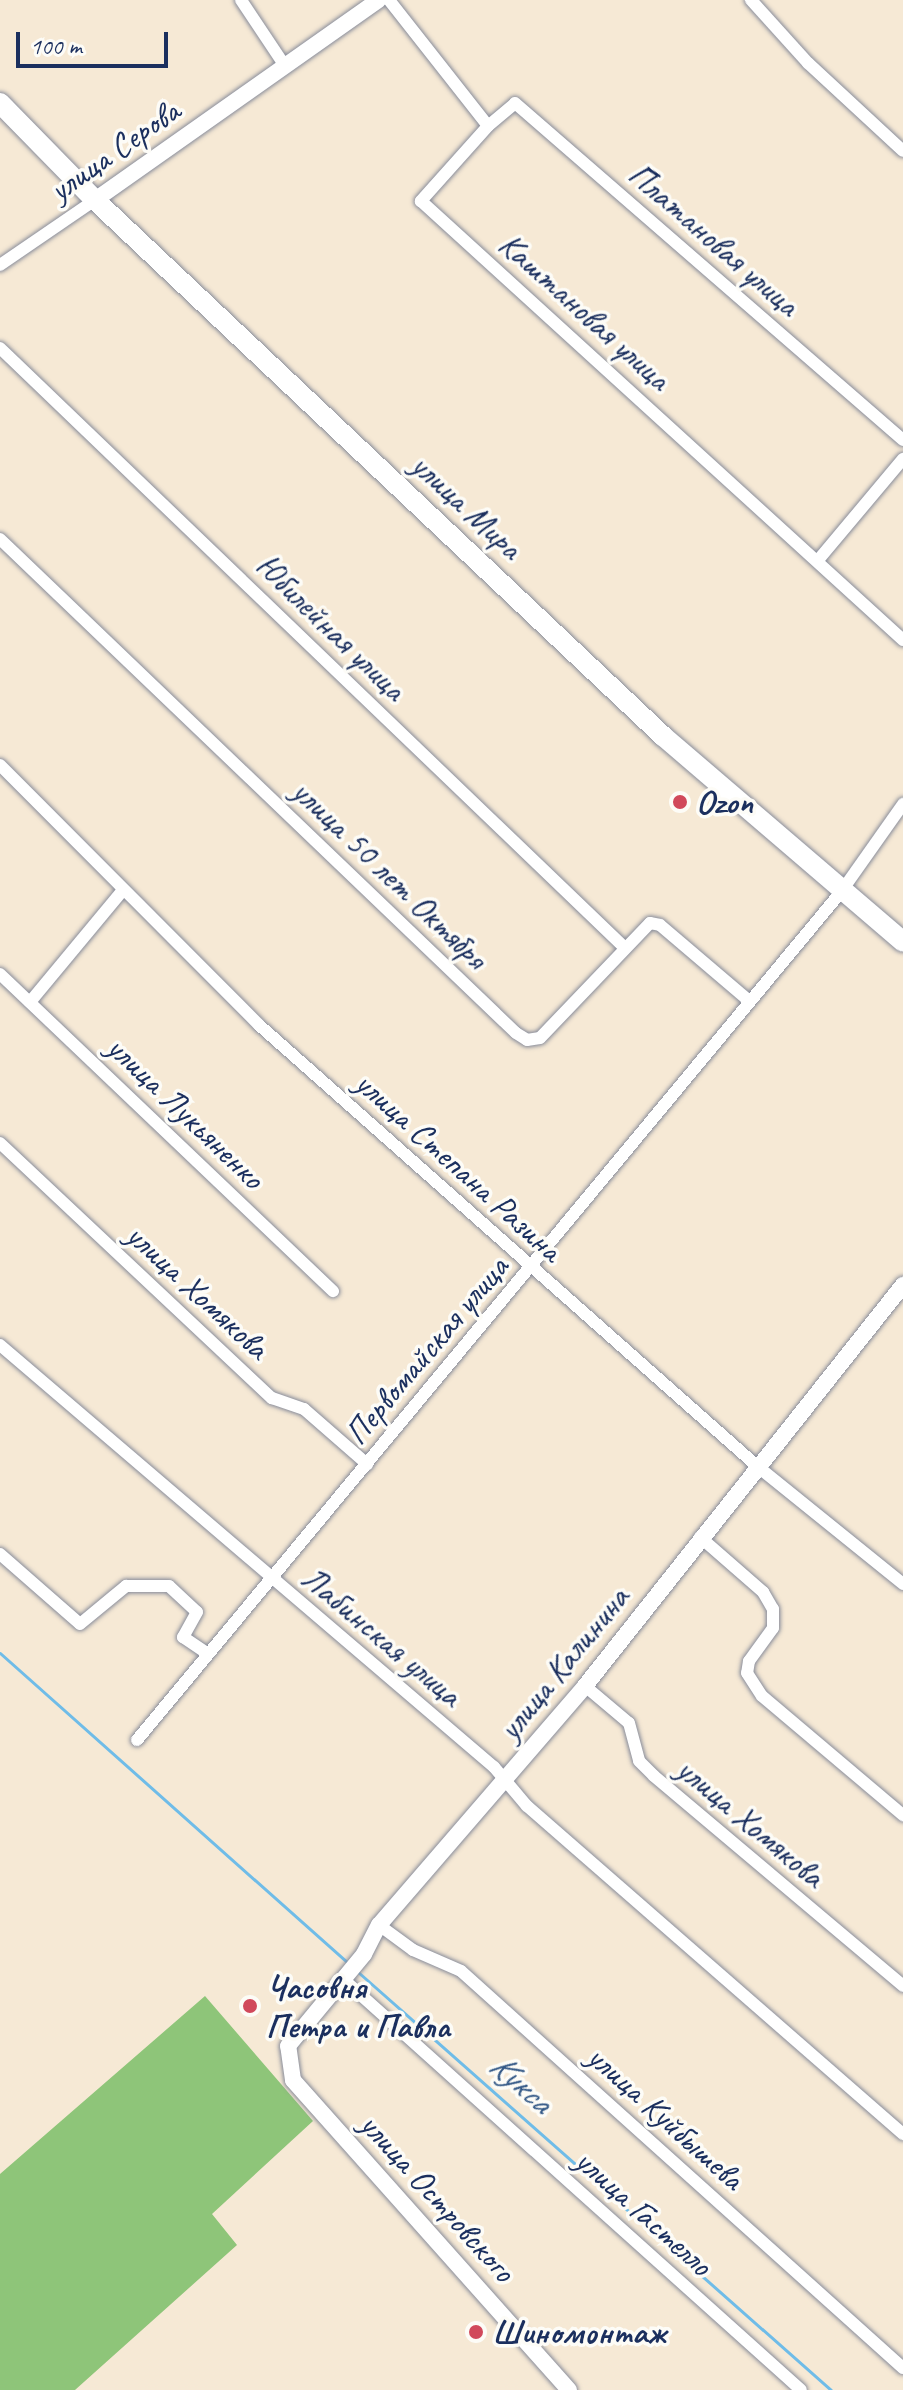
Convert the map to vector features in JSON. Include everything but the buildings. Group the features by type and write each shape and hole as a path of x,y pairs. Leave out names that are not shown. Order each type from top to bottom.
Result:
{"main road":[{"name":"улица Мира","path":"0,103 95,200 663,736 841,892 903,942"}],"street":[{"path":"241,0 285,66"},
{"name":"улица Серова","path":"2,261 95,200 378,0"},
{"path":"389,0 488,126"},
{"path":"751,0 808,63 903,151"},
{"name":"Платановая улица","path":"488,126 515,103 903,440"},
{"name":"Каштановая улица","path":"488,126 421,201 819,559 903,640"},
{"name":"Юбилейная улица","path":"0,348 623,946"},
{"path":"819,559 903,459"},
{"name":"улица 50 лет Октября","path":"0,539 516,1033 527,1040 540,1038 623,946 650,923 660,925 748,1000"},
{"name":"улица Степана Разина","path":"0,765 259,1025 757,1466 903,1584"},
{"name":"Первомайская улица","path":"137,1740 530,1268 748,1000 841,892 903,804"},
{"path":"30,1002 123,890"},
{"name":"улица Лукьяненко","path":"0,974 333,1291"},
{"name":"улица Хомякова","path":"0,1143 272,1398 304,1409 367,1464"},
{"name":"улица Калинина","path":"293,2080 288,2046 364,1954 379,1925 585,1686 700,1537 903,1285"},
{"name":"Лабинская улица","path":"0,1345 507,1780 527,1806 903,2134"},
{"path":"700,1537 763,1592 773,1609 773,1628 747,1673 762,1696 903,1815"},
{"path":"0,1554 80,1624 126,1586 169,1586 197,1612 183,1637 207,1653"},
{"name":"улица Хомякова","path":"585,1686 629,1723 639,1761 654,1776 903,1986"},
{"name":"улица Куйбышева","path":"379,1925 413,1950 461,1971 903,2368"},
{"name":"улица Гастелло","path":"345,1975 801,2390"},
{"name":"улица Островского","path":"293,2080 569,2390"}],"green space":[{"path":"205,1996 313,2121 212,2214 237,2245 75,2390 0,2390 0,2174"}],"waterway":[{"name":"Кукса","path":"0,1653 350,1965"},
{"name":"Кукса","path":"358,1972 831,2390"}],"place":[{"name":"Ozon","path":"680,802"},
{"name":"Часовня Петра и Павла","path":"250,2006"},
{"name":"Шиномонтаж","path":"476,2332"}]}
